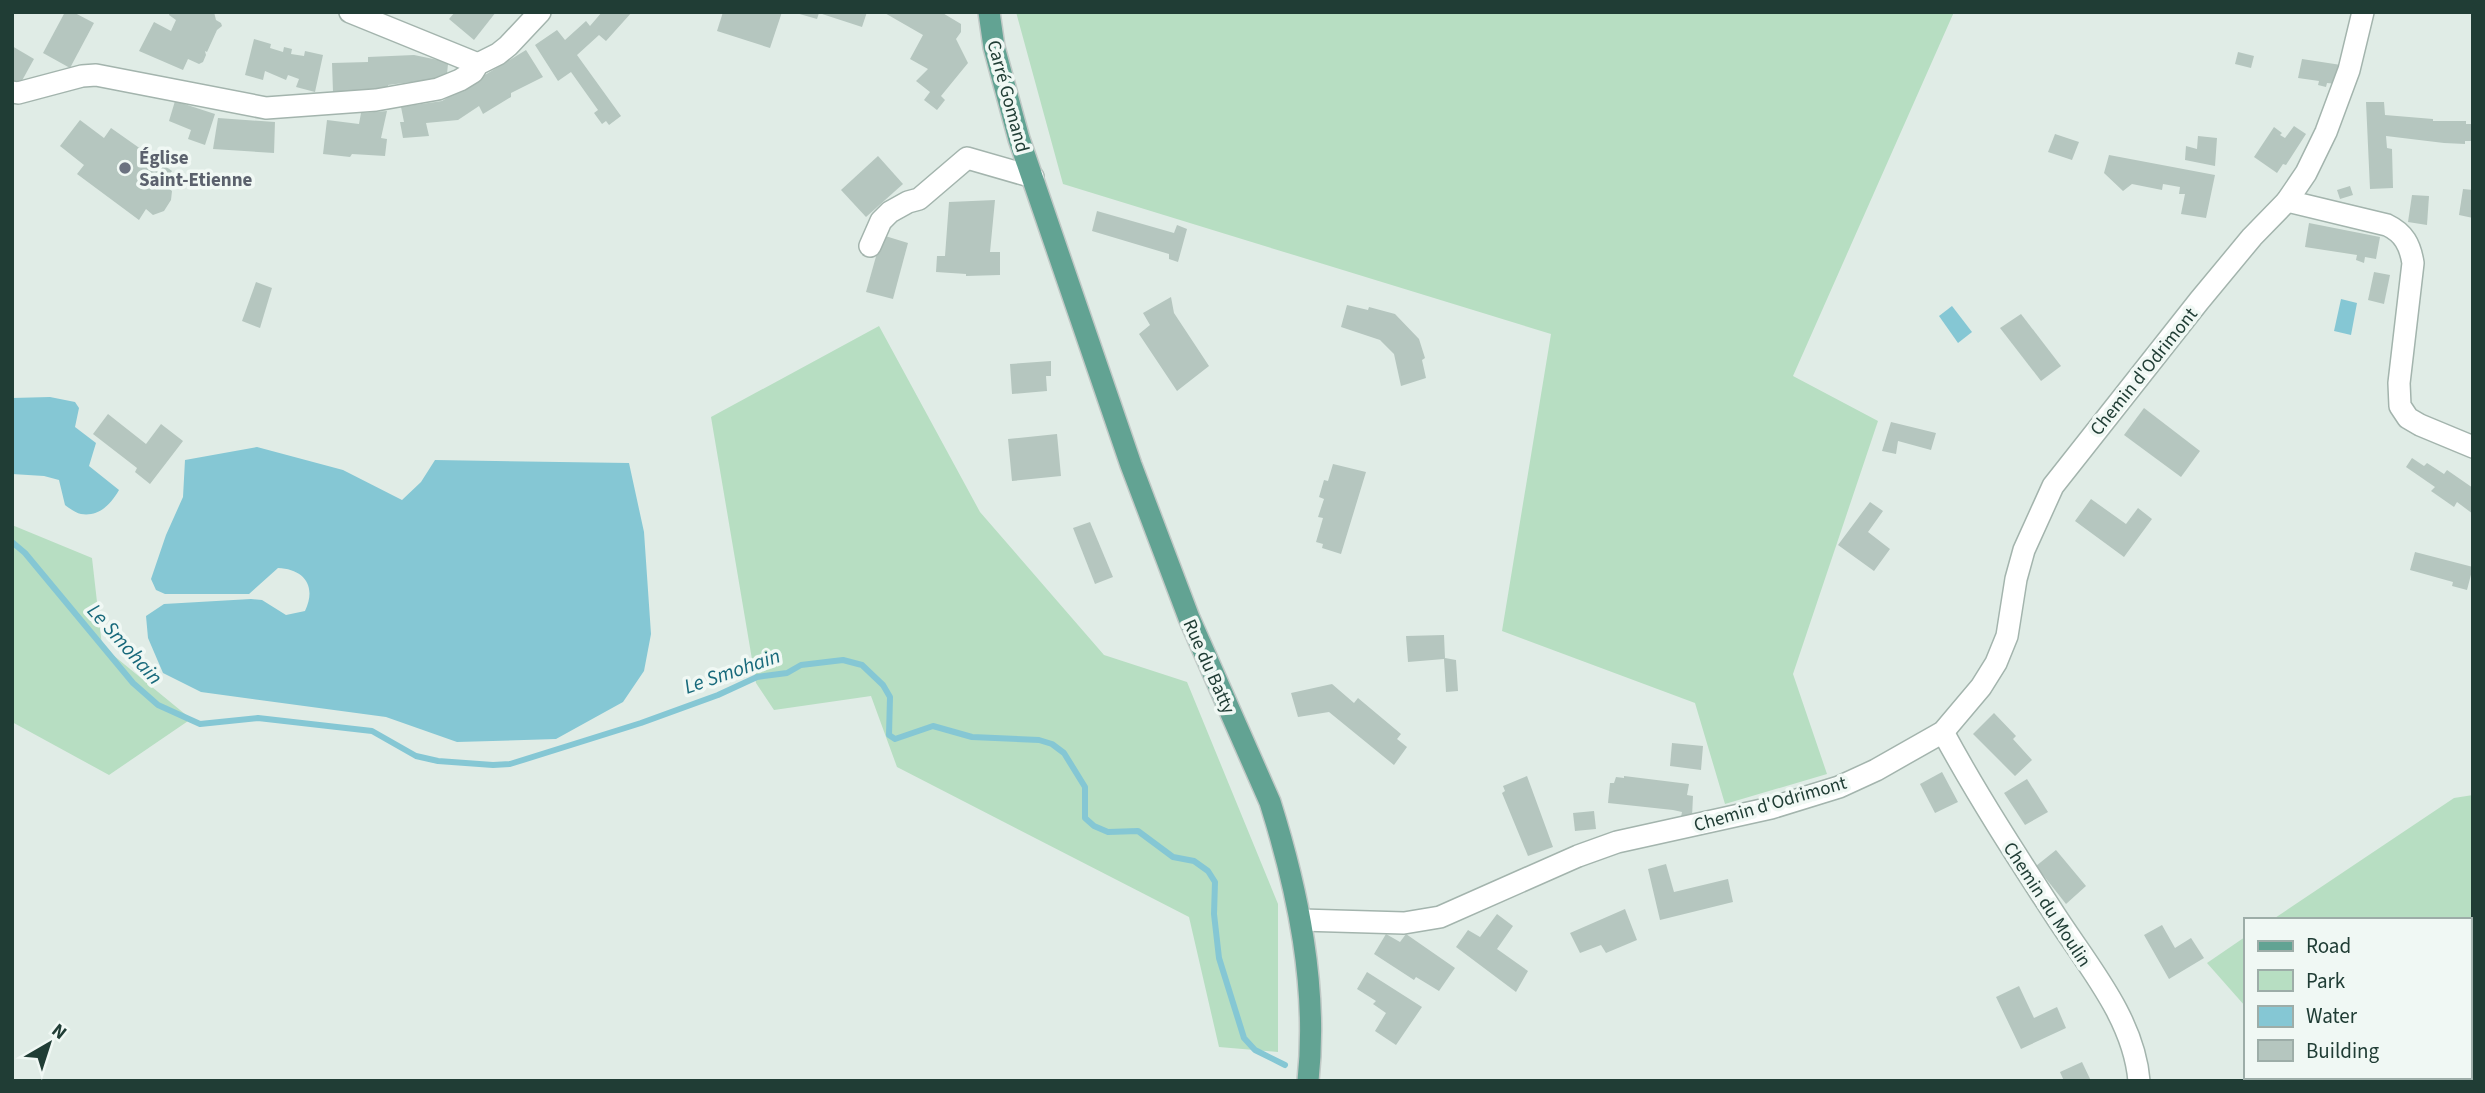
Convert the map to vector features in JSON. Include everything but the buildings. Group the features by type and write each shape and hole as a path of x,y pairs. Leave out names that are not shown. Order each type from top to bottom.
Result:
{"main road":[{"name":"Carré Gomand","path":"988,13 1003,83 1061,261"},
{"name":"Rue du Batty","path":"1061,261 1164,558 1270,802 1301,920 1310,1002 1308,1081"}],"street":[{"path":"350,12 478,64"},
{"path":"12,92 19,93 82,76 96,75 266,108 376,100 438,89 460,80 473,72 478,64 508,46 540,12"},
{"name":"Chemin d'Odrimont","path":"1301,920 1404,923 1440,917 1578,856 1617,842 1771,808 1839,787 1942,732 1981,687 1996,663 2007,636 2016,579 2024,550 2053,486 2199,301 2252,237 2287,201 2306,173 2326,132 2349,70 2363,12"},
{"name":"Carré Gomand","path":"870,246 881,221 890,212 919,199 967,158 1033,177"},
{"path":"2287,201 2387,225 2397,230 2405,239 2413,263 2399,383 2400,406 2408,418 2420,425 2473,447"},
{"name":"Chemin du Moulin","path":"1942,732 2120,1016 2137,1060 2139,1081"}],"green space":[{"path":"1016,12 1954,12 1793,376 1878,421 1793,674 1827,774 1725,804 1695,703 1502,631 1551,334 1063,184"},
{"path":"879,326 980,512 1104,655 1187,682 1278,904 1278,1052 1219,1047 1189,917 897,767 871,696 774,710 756,683 711,417"},
{"path":"12,525 92,558 102,646 191,719 109,775 12,722"},
{"path":"2473,795 2471,1028 2471,918 2275,918 2454,798"},
{"path":"2244,938 2244,1005 2207,963"}],"water":[{"path":"2341,299 2357,303 2351,335 2334,331"},
{"path":"1952,306 1972,332 1958,343 1939,316"},
{"path":"50,397 75,402 79,408 75,427 96,443 89,466 119,490 108,505 99,511 81,514 65,505 59,480 12,474 12,398"},
{"path":"257,447 343,470 402,500 421,482 435,460 629,463 644,532 651,634 644,671 623,702 556,739 457,742 386,717 201,692 163,673 148,638 146,616 164,604 251,599 262,600 286,615 305,611 310,594 306,580 287,569 278,568 249,594 165,594 156,590 151,579 183,497 185,460"}],"waterway":[{"name":"Le Smohain","path":"12,542 25,553 133,683 158,705 200,724 258,718 372,731 416,756 438,761 510,764 641,723 718,695 757,677 787,673 801,665 843,660 862,665 883,685 890,697 889,735 895,739 933,726 972,737 1039,740 1052,744 1064,753 1085,787 1085,818 1094,826 1108,832 1138,831 1173,857 1194,861 1208,871 1215,882 1214,914 1219,958 1244,1038 1255,1050 1285,1065"}],"place":[{"name":"Église Saint-Etienne","path":"125,168"}]}
